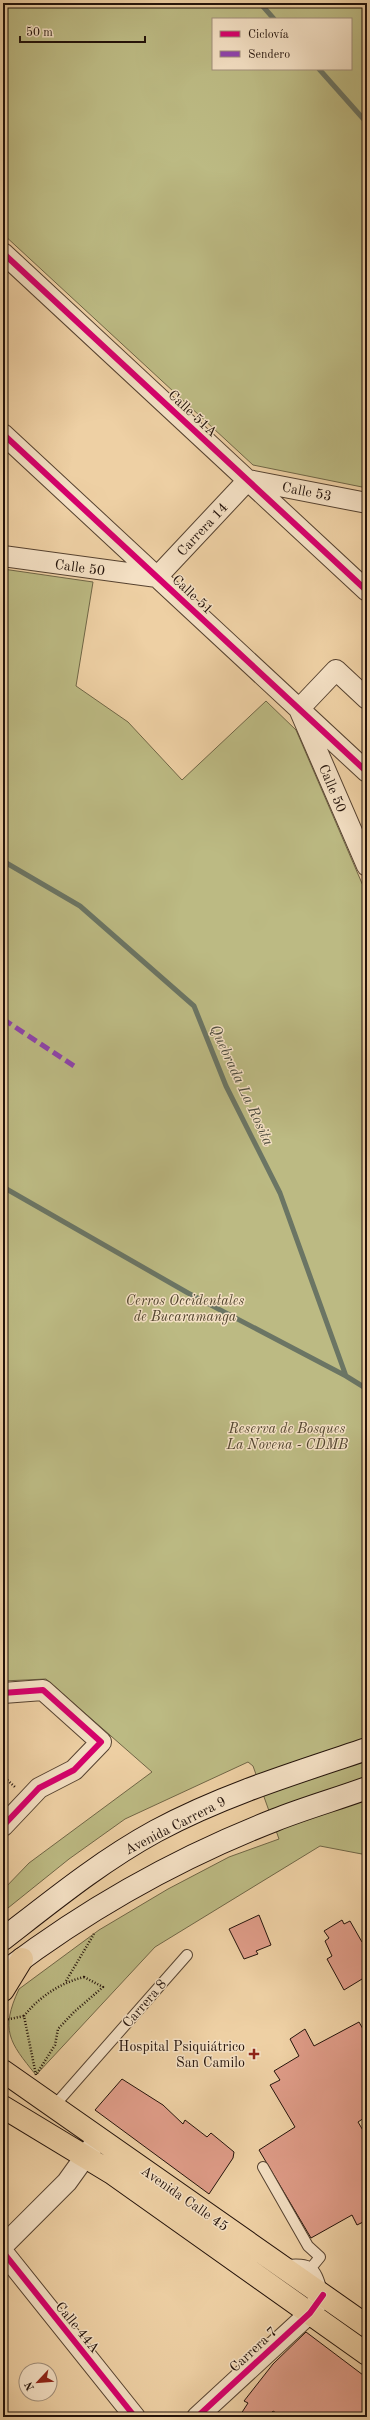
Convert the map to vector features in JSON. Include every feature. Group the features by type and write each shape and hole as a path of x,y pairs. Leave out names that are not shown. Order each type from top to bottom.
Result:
{"main road":[{"name":"Avenida Carrera 9","path":"3,1939 121,1852 192,1813 264,1784 367,1749"},
{"path":"3,1973 98,1908 217,1845 276,1819 367,1788"},
{"path":"3,1990 22,1959"},
{"path":"3,2058 10,2076"},
{"name":"Avenida Calle 45","path":"10,2076 367,2326"},
{"name":"Avenida Calle 45","path":"3,2107 86,2156 367,2354"}],"street":[{"name":"Calle 51A","path":"3,253 367,591"},
{"name":"Calle 51","path":"3,434 367,772"},
{"name":"Calle 53","path":"248,480 367,503"},
{"name":"Carrera 14","path":"157,577 248,480"},
{"name":"Calle 50","path":"3,556 157,577"},
{"path":"299,709 336,670 367,699"},
{"name":"Calle 50","path":"299,709 367,866"},
{"path":"3,1693 43,1690 101,1742 74,1770 39,1788 3,1826"},
{"path":"3,2246 67,2182 99,2138"},
{"name":"Calle 44A","path":"3,2252 135,2417"},
{"name":"Carrera 7","path":"197,2417 310,2313 323,2295"}],"lane":[{"name":"Carrera 8","path":"54,2106 187,1955"},
{"path":"263,2167 308,2246 320,2257 311,2268"},
{"path":"280,2265 305,2264 311,2268 316,2272 323,2295"}],"path":[{"path":"66,1981 94,1933"},
{"path":"5,2020 24,2016 32,2005 66,1981 84,1977 103,1987 74,2012 58,2029 55,2045 36,2075 24,2016"}],"green space":[{"path":"3,3 367,3 367,488 253,465 3,234"},
{"name":"Cerros Occidentales de Bucaramanga","path":"3,569 93,582 76,686 128,722 182,780 266,701 296,730 367,895 367,1855 320,1846 155,1947 36,2075 19,2053 10,2035 10,2015 19,1989 99,1930 168,1889 229,1857 279,1839 253,1766 248,1762 125,1819 69,1859 3,1912 3,1890 29,1863 152,1772 46,1679 3,1681"}],"building":[{"path":"259,1915 271,1945 256,1951 258,1954 244,1959 229,1929"},
{"path":"342,1920 344,1924 350,1921 362,1942 367,1941 367,1976 344,1990 327,1959 332,1956 325,1941 329,1938 324,1931"},
{"path":"359,2022 367,2036 367,2116 358,2122 367,2137 367,2220 357,2225 352,2215 311,2238 259,2150 295,2127 270,2085 280,2080 274,2071 299,2056 290,2039 305,2029 314,2046"},
{"path":"122,2079 163,2105 183,2124 185,2120 207,2137 211,2133 234,2152 233,2158 209,2194 95,2110"},
{"path":"306,2332 367,2378 367,2417 283,2417 273,2411 268,2417 239,2417 248,2403 244,2401 273,2364"}],"waterway":[{"path":"260,3 273,18"},
{"path":"320,70 367,123"},
{"name":"Quebrada La Rosita","path":"3,861 80,906 194,1006 226,1086 280,1193 346,1376 367,1389"},
{"path":"3,1187 188,1293 346,1376"}],"marked path":[{"path":"3,1019 74,1066"}],"cycle path":[{"path":"3,253 367,591"},
{"path":"3,434 367,772"},
{"path":"3,1693 43,1690 101,1742 74,1770 39,1788 3,1826"},
{"path":"3,2252 135,2417"},
{"path":"197,2417 310,2313 323,2295"}],"place":[{"name":"Hospital Psiquiátrico San Camilo","path":"254,2054"}],"park label":[{"name":"Reserva de Bosques La Novena - CDMB","path":"287,1436"}]}
